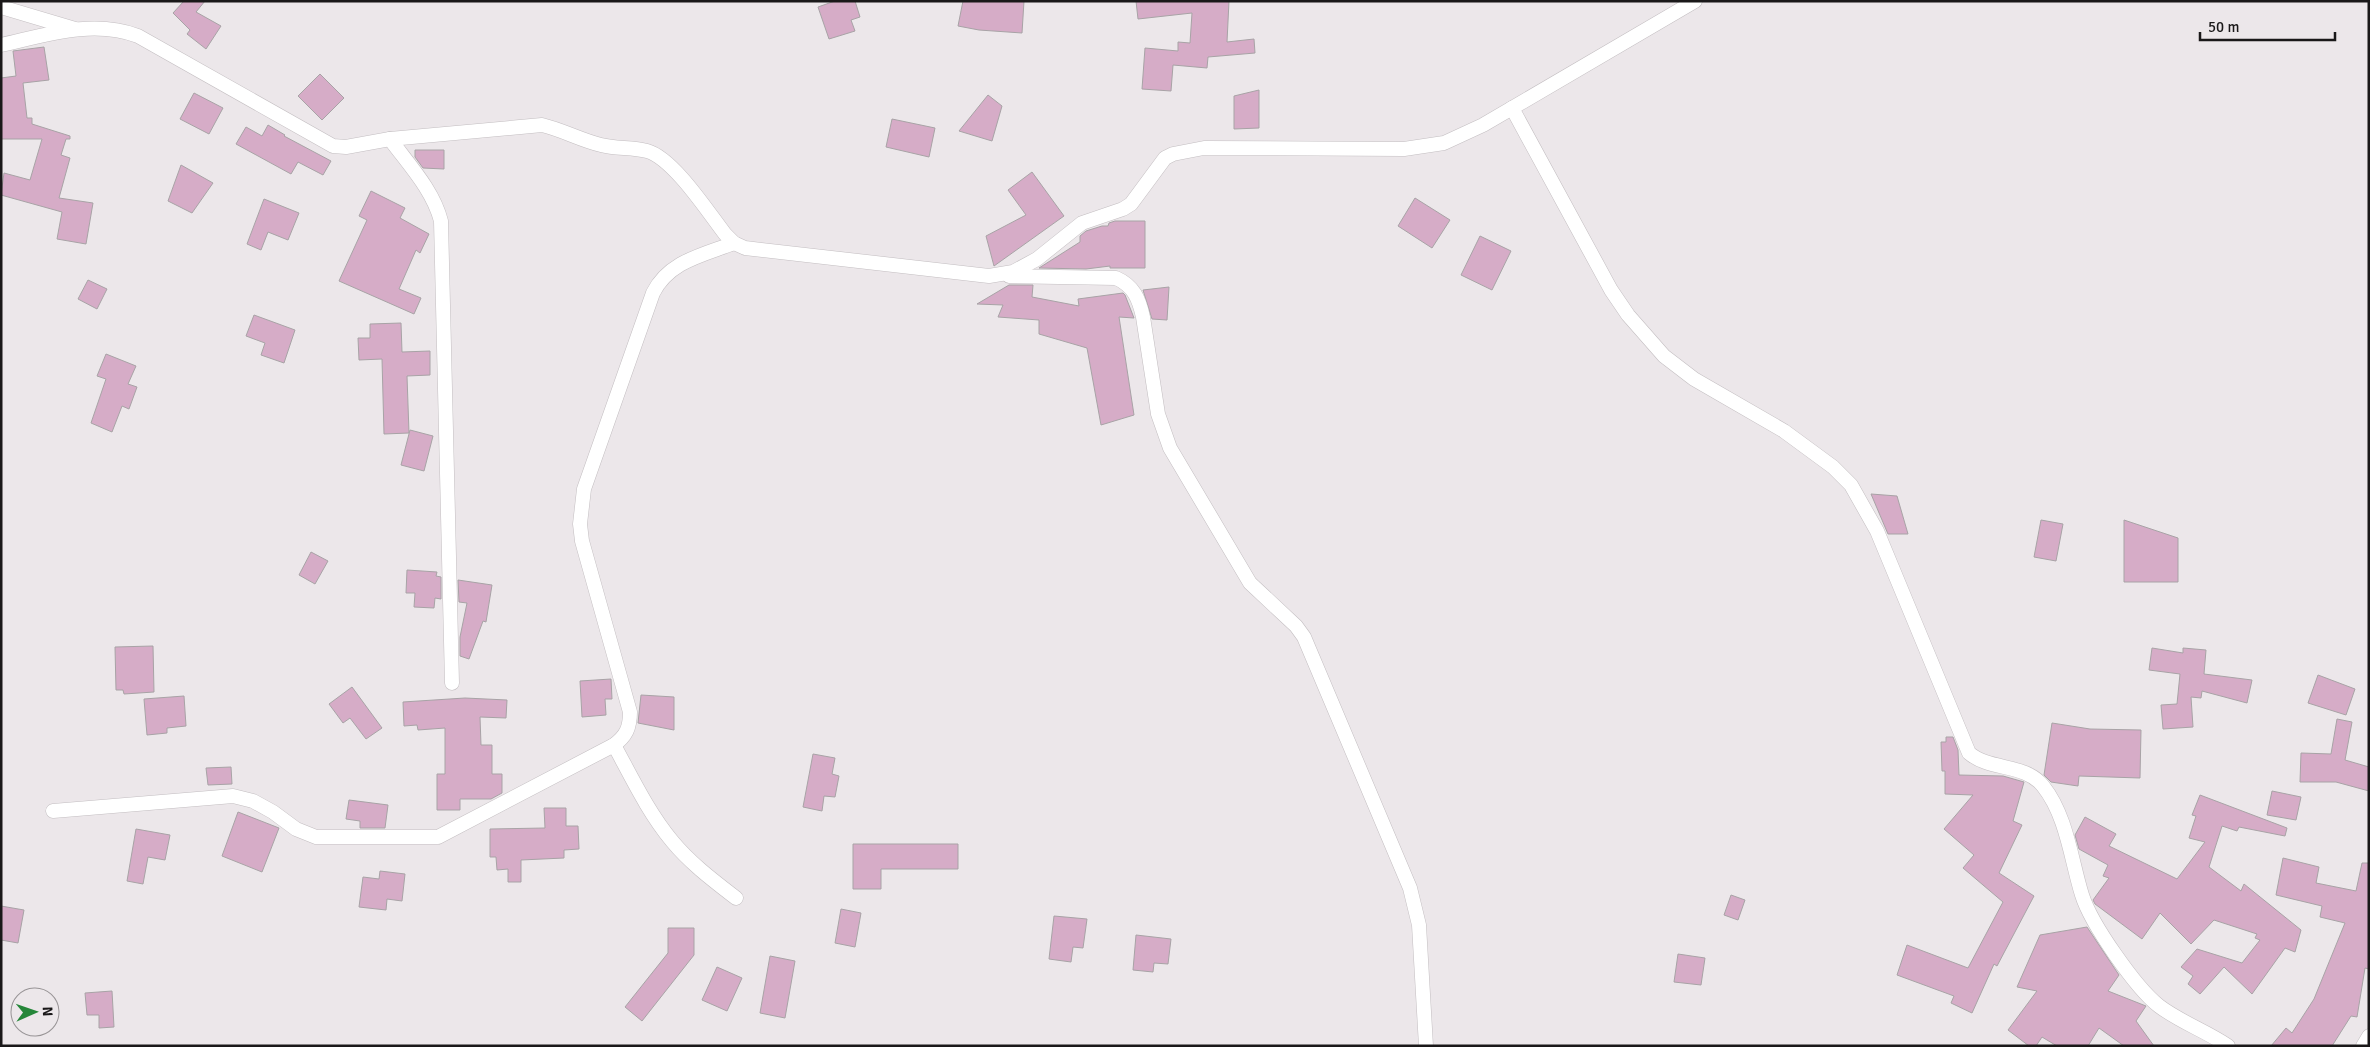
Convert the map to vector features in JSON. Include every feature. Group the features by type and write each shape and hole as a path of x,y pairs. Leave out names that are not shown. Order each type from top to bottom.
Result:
{"street":[{"path":"1001,276 1013,272 1037,259 1082,223 1123,209 1131,204 1157,166 1173,154 1204,148 1404,149 1422,148 1444,143 1463,136 1695,1"},
{"path":"1,6 76,29"},
{"path":"1,45 76,29 106,28 124,30 138,36 333,146 356,146 390,139 542,125 559,129 603,146 648,151 663,158 725,234 734,243 745,248 989,276 1116,278 1126,283 1134,290 1140,302 1158,414 1170,448 1250,583 1296,626 1304,637 1410,888 1419,925 1426,1046"},
{"path":"1512,108 1611,290 1628,315 1664,356 1694,379 1791,436 1833,467 1851,485 1865,506 1877,531 1969,753 1976,759 2033,776 2042,784 2054,801 2063,825 2086,907 2133,979 2144,993 2161,1007 2228,1046"},
{"path":"390,139 430,194 437,206 441,221 452,683"},
{"path":"53,810 233,796 253,800 296,829 316,837 438,837 614,745 628,730 630,712 582,541 580,515 584,489 653,293 660,280 679,264 734,243"},
{"path":"614,745 647,805 673,842 714,882 736,898"},
{"path":"2363,1046 2369,1036"}],"building":[{"path":"184,1 205,1 196,12 221,26 206,49 187,34 190,30 173,13"},
{"path":"835,1 855,1 860,17 851,20 855,31 829,39 818,7"},
{"path":"963,1 1024,1 1022,33 979,30 958,26"},
{"path":"1136,1 1229,1 1227,42 1254,39 1255,53 1208,57 1207,68 1173,65 1171,91 1142,89 1145,48 1178,51 1178,42 1190,43 1192,13 1138,19"},
{"path":"44,47 49,80 23,83 27,118 32,118 32,124 70,136 70,139 66,139 61,155 70,158 59,198 93,203 86,244 57,239 62,212 1,195 4,173 30,180 42,139 1,139 1,78 16,76 13,51"},
{"path":"320,74 344,98 322,120 298,96"},
{"path":"1259,90 1259,128 1234,129 1234,96"},
{"path":"194,93 223,108 209,134 180,119"},
{"path":"988,95 1002,106 992,141 959,131"},
{"path":"892,119 935,128 929,157 886,147"},
{"path":"268,125 284,136 331,161 323,175 298,162 291,174 236,144 246,127 262,136"},
{"path":"415,150 444,150 444,169 423,168 415,157"},
{"path":"181,165 213,183 192,213 168,201"},
{"path":"1032,172 1064,216 994,266 986,236 1026,215 1008,190"},
{"path":"371,191 405,208 400,218 429,234 420,253 416,250 399,289 421,298 414,314 339,281 367,220 359,216"},
{"path":"1415,198 1450,220 1432,248 1398,226"},
{"path":"264,199 299,213 288,240 268,232 261,250 247,244"},
{"path":"1115,221 1145,221 1145,268 1110,268 1110,266 1086,269 1039,268 1080,242 1080,236 1086,231 1108,226 1109,223"},
{"path":"1480,236 1511,251 1492,290 1461,275"},
{"path":"88,280 107,289 97,309 78,299"},
{"path":"1009,285 1033,285 1032,297 1079,306 1078,299 1123,293 1125,295 1134,318 1119,317 1134,415 1101,425 1087,348 1039,334 1039,320 998,317 1003,305 977,304"},
{"path":"1169,287 1167,320 1152,319 1143,290"},
{"path":"254,315 295,330 284,363 261,355 265,343 246,336"},
{"path":"401,323 402,352 430,351 430,375 407,376 409,433 384,434 382,359 359,360 358,338 370,338 370,324"},
{"path":"106,354 136,366 128,384 137,387 129,409 122,406 112,432 91,423 106,379 97,376"},
{"path":"410,430 433,436 424,471 401,465"},
{"path":"1871,494 1897,496 1908,534 1888,534"},
{"path":"2041,520 2063,524 2056,561 2034,557"},
{"path":"2124,520 2178,538 2178,582 2124,582"},
{"path":"311,552 328,561 315,584 299,575"},
{"path":"407,570 437,572 436,576 441,577 441,599 435,598 434,608 414,607 415,593 406,593"},
{"path":"458,580 492,585 486,622 483,621 469,659 460,656 460,637 467,603 459,602"},
{"path":"153,646 154,692 124,694 123,690 116,690 115,647"},
{"path":"2152,648 2183,653 2183,648 2206,650 2204,674 2252,680 2247,703 2202,691 2201,698 2191,697 2193,727 2163,729 2161,705 2177,704 2180,674 2149,670"},
{"path":"2318,675 2355,689 2346,715 2308,703"},
{"path":"611,679 612,699 605,699 606,715 582,717 580,681"},
{"path":"352,687 382,728 366,739 350,718 343,723 329,704"},
{"path":"641,695 674,697 674,730 638,723"},
{"path":"184,696 186,726 167,728 167,733 147,735 144,699"},
{"path":"465,698 507,700 506,718 480,717 481,745 492,745 492,774 502,774 502,793 491,799 460,799 460,810 437,810 437,774 445,774 445,728 418,730 417,725 404,726 403,702"},
{"path":"2337,719 2352,722 2345,760 2369,767 2369,791 2336,782 2300,782 2301,753 2331,754"},
{"path":"2052,723 2090,729 2141,730 2140,778 2079,776 2078,786 2051,782 2044,775"},
{"path":"1946,737 1953,737 1958,750 1959,775 2003,776 2024,782 2013,821 2022,825 1999,873 2034,896 1997,966 1994,964 1972,1013 1951,1003 1954,996 1897,975 1907,945 1968,968 2003,902 1963,868 1974,855 1944,829 1973,795 1945,794 1945,771 1942,771 1941,742 1946,742"},
{"path":"813,754 835,758 832,774 839,776 835,797 824,796 822,811 803,807"},
{"path":"231,767 232,784 208,785 206,768"},
{"path":"2272,791 2301,797 2296,820 2267,815"},
{"path":"2200,795 2287,828 2285,836 2239,827 2237,831 2222,826 2209,867 2241,891 2244,884 2301,930 2295,952 2285,948 2252,994 2224,967 2200,994 2188,984 2193,976 2181,967 2197,949 2242,963 2260,940 2255,938 2257,934 2214,920 2191,944 2160,913 2142,939 2095,904 2093,900 2109,878 2103,876 2108,865 2079,849 2075,835 2085,817 2116,834 2109,846 2177,879 2205,842 2189,838 2196,816 2192,815"},
{"path":"349,800 388,805 385,828 360,828 360,821 346,819"},
{"path":"544,808 566,808 566,826 578,826 579,849 564,850 564,858 521,860 521,882 508,882 508,869 497,870 496,857 490,857 490,829 545,828"},
{"path":"238,812 279,828 262,872 222,856"},
{"path":"136,829 170,835 165,860 148,857 143,884 127,881"},
{"path":"853,844 958,844 958,869 881,869 881,889 853,889"},
{"path":"2283,858 2319,867 2316,883 2356,891 2362,863 2369,863 2369,969 2365,968 2357,1017 2351,1016 2332,1046 2271,1046 2286,1028 2292,1033 2314,999 2345,923 2320,917 2322,906 2276,895"},
{"path":"380,871 405,874 402,901 387,899 386,910 359,907 363,877 379,879"},
{"path":"1731,895 1745,900 1738,920 1724,915"},
{"path":"1,906 24,910 18,943 1,940"},
{"path":"841,909 861,913 855,947 835,943"},
{"path":"1054,916 1087,919 1083,948 1073,947 1071,962 1049,959"},
{"path":"2087,927 2119,975 2108,991 2146,1006 2136,1021 2154,1046 2124,1046 2099,1028 2088,1046 2057,1046 2042,1037 2036,1046 2029,1046 2008,1030 2037,991 2017,987 2040,935"},
{"path":"668,928 694,928 694,955 642,1021 625,1007 668,953"},
{"path":"1136,935 1171,939 1168,964 1154,963 1153,972 1133,970"},
{"path":"1678,954 1705,958 1701,985 1674,982"},
{"path":"770,956 795,961 785,1018 760,1013"},
{"path":"717,967 742,978 727,1011 702,1000"},
{"path":"112,991 114,1027 99,1028 99,1015 87,1015 85,993"}]}
